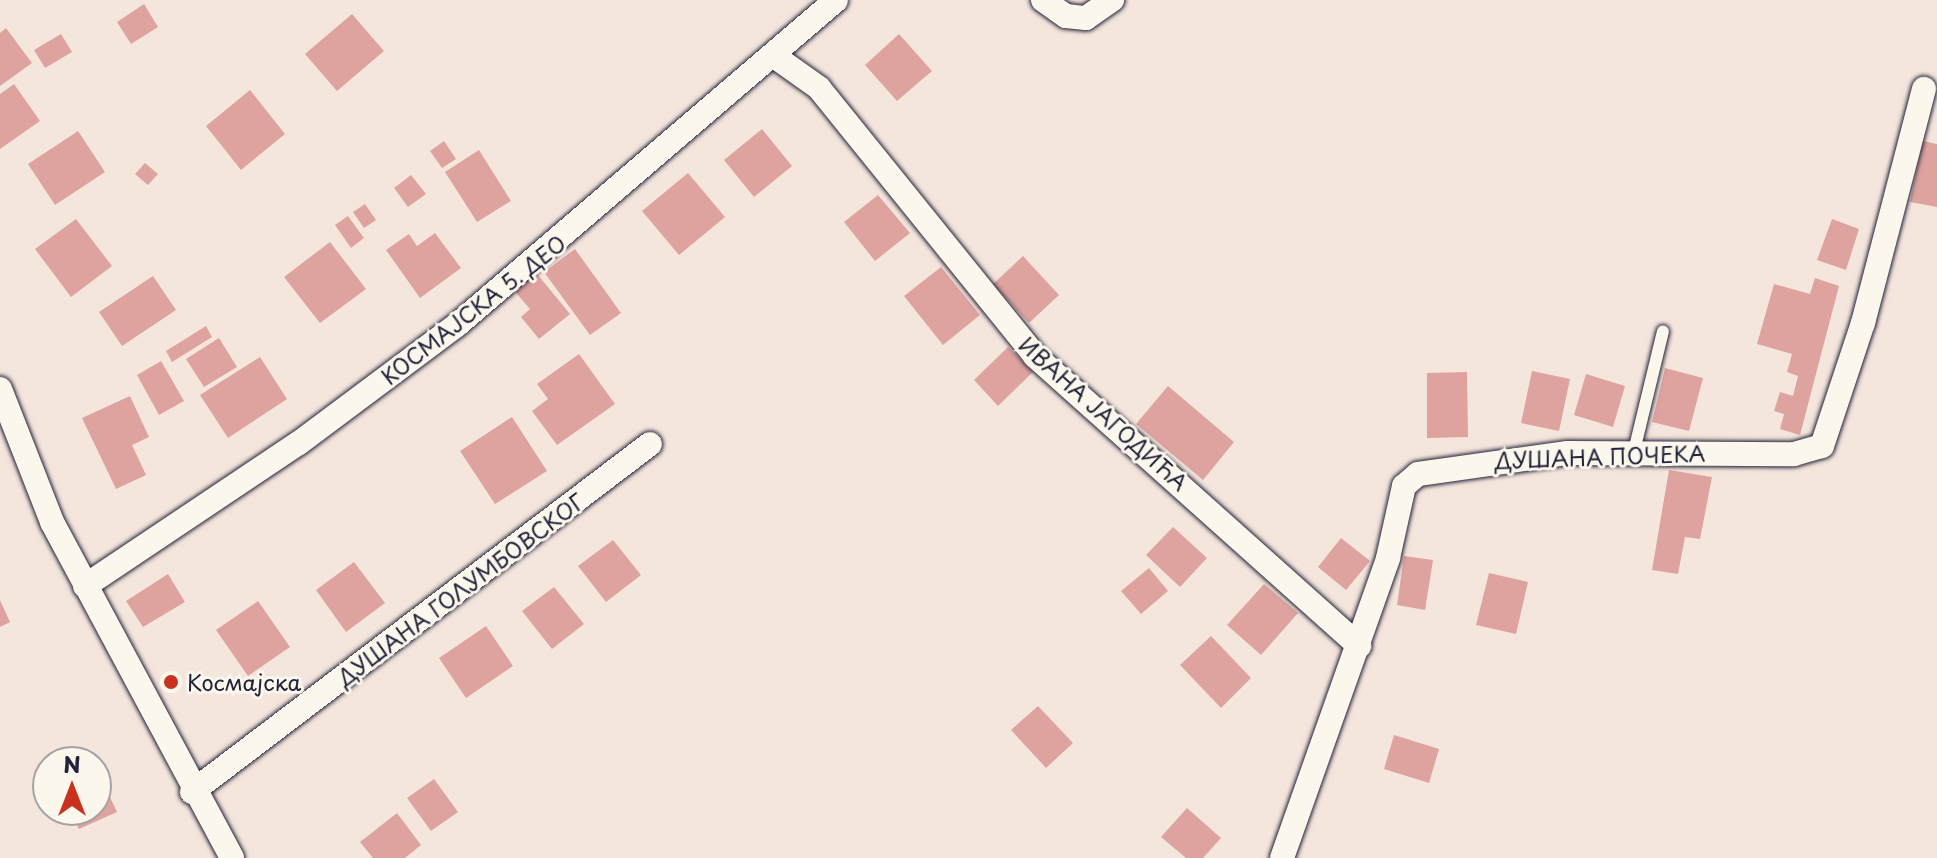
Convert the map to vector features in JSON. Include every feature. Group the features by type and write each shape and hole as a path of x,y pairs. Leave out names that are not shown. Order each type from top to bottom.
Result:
{"street":[{"name":"КОСМАЈСКА 5. ДЕО","path":"85,586 299,443 457,325 836,0"},
{"path":"1043,0 1066,16 1086,18 1112,0"},
{"name":"ИВАНА ЈАГОДИЋА","path":"774,56 819,88 1035,356 1359,646"},
{"name":"ДУШАНА ПОЧЕКА","path":"1282,858 1359,646 1404,486 1418,474 1486,460 1634,451 1794,454 1822,446 1863,323 1924,89"},
{"path":"0,389 21,451 85,586 192,792 232,858"},
{"name":"ДУШАНА ГОЛУМБОВСКОГ","path":"192,792 650,444"}],"lane":[{"path":"1634,451 1663,331"}],"building":[{"path":"144,4 158,27 131,44 117,22"},
{"path":"352,14 384,51 337,91 305,54"},
{"path":"6,28 32,63 0,86 0,33"},
{"path":"61,34 72,52 45,68 34,50"},
{"path":"899,34 932,71 897,101 865,65"},
{"path":"14,84 40,121 0,149 0,94"},
{"path":"250,90 285,134 241,170 206,126"},
{"path":"762,129 792,166 754,197 724,160"},
{"path":"78,131 105,172 55,205 28,164"},
{"path":"444,141 456,159 442,168 430,151"},
{"path":"1923,141 1937,144 1937,207 1910,202"},
{"path":"479,150 511,201 477,222 445,172"},
{"path":"145,163 158,174 148,185 135,174"},
{"path":"688,173 725,217 679,255 642,211"},
{"path":"411,175 426,194 408,207 394,188"},
{"path":"878,195 910,233 875,261 844,222"},
{"path":"365,204 376,220 364,228 353,212"},
{"path":"348,216 364,238 351,248 335,225"},
{"path":"76,219 112,266 71,297 35,249"},
{"path":"1832,219 1859,229 1846,270 1817,260"},
{"path":"435,233 461,268 420,298 386,250 409,234 417,246"},
{"path":"330,242 366,289 320,323 284,277"},
{"path":"575,249 621,313 590,335 544,272"},
{"path":"1023,256 1059,295 1029,323 993,284"},
{"path":"941,267 980,315 943,345 904,296"},
{"path":"533,269 570,314 539,339 521,317 530,309 511,287"},
{"path":"153,276 176,310 122,346 99,312"},
{"path":"1815,278 1839,286 1800,435 1780,429 1784,414 1774,411 1780,392 1793,396 1798,376 1787,372 1792,354 1757,344 1774,284 1810,294"},
{"path":"206,326 212,337 172,362 166,351"},
{"path":"219,338 237,367 204,387 186,359"},
{"path":"1008,347 1033,372 998,406 974,380"},
{"path":"579,354 615,404 557,445 532,411 548,399 537,384"},
{"path":"260,357 287,399 228,438 200,395"},
{"path":"161,361 184,401 159,415 137,375"},
{"path":"1665,368 1703,378 1689,431 1652,422"},
{"path":"1532,371 1570,379 1559,431 1521,423"},
{"path":"1467,372 1468,437 1427,438 1427,373"},
{"path":"1586,374 1625,386 1613,427 1574,415"},
{"path":"1168,386 1234,442 1203,480 1136,424"},
{"path":"130,396 149,437 132,445 146,475 116,489 82,418"},
{"path":"512,417 547,471 495,504 460,451"},
{"path":"1669,470 1712,477 1700,539 1685,537 1678,574 1652,570"},
{"path":"1173,527 1207,558 1180,587 1146,555"},
{"path":"1341,538 1370,561 1346,590 1318,567"},
{"path":"613,540 641,575 606,602 578,566"},
{"path":"1404,556 1433,560 1425,610 1397,605"},
{"path":"354,562 385,603 346,632 316,590"},
{"path":"1149,568 1168,591 1141,614 1121,591"},
{"path":"1489,573 1528,582 1516,634 1476,625"},
{"path":"168,574 185,602 143,627 126,601"},
{"path":"1264,584 1298,613 1261,655 1227,625"},
{"path":"554,587 584,624 552,649 522,611"},
{"path":"0,600 10,622 0,627"},
{"path":"258,601 290,647 248,676 216,630"},
{"path":"486,626 513,666 466,698 439,658"},
{"path":"1211,636 1251,678 1221,708 1180,665"},
{"path":"1038,706 1073,743 1046,768 1011,730"},
{"path":"1394,735 1439,749 1429,783 1384,769"},
{"path":"434,779 458,812 431,831 407,798"},
{"path":"1187,808 1221,838 1203,858 1186,858 1161,837"},
{"path":"397,813 421,845 405,858 373,858 360,842"}],"place":[{"name":"Космајска","path":"171,682"}]}
